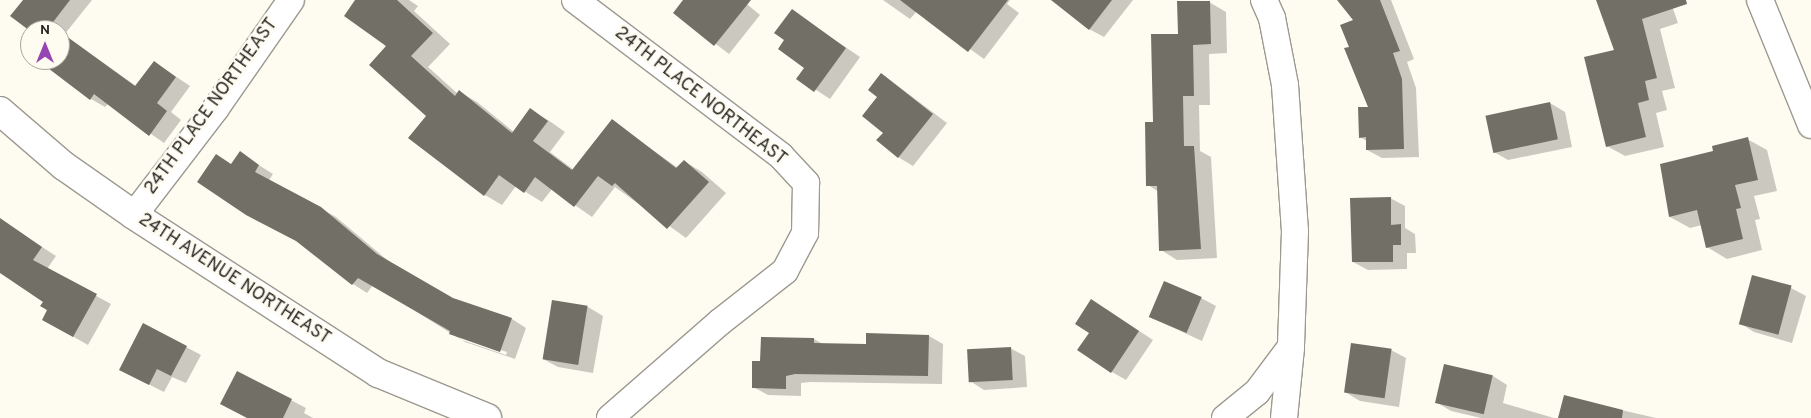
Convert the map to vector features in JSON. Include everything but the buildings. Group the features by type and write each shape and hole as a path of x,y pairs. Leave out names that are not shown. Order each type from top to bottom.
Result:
{"main road":[{"name":"24TH AVENUE NORTHEAST","path":"0,112 64,166 134,215 378,373 487,418"}],"street":[{"name":"24TH PLACE NORTHEAST","path":"134,215 216,108 291,0"},
{"name":"24TH PLACE NORTHEAST","path":"575,0 781,156 806,183 805,233 785,271 720,322 610,418"},
{"path":"1264,0 1272,18 1285,85 1295,231 1291,348 1284,418"},
{"path":"1760,0 1809,112"},
{"path":"1225,418 1257,392 1291,348"}]}
